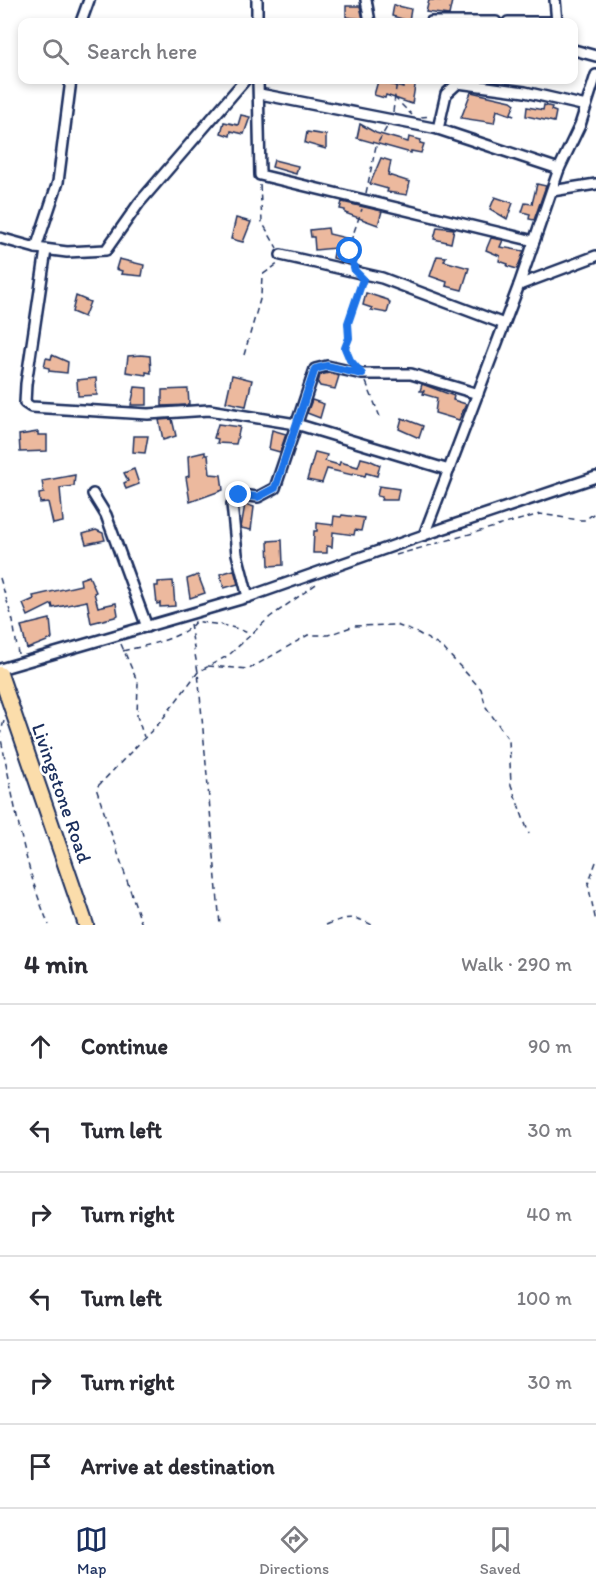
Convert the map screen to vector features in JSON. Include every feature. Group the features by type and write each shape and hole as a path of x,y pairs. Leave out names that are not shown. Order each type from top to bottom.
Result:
{"highway":[{"name":"Livingstone Road","path":"0,674 86,925"}],"street":[{"path":"82,18 88,0"},
{"path":"257,0 257,18"},
{"path":"366,0 369,18"},
{"path":"555,0 557,18"},
{"path":"578,51 596,56"},
{"path":"424,535 596,75"},
{"path":"36,248 58,182 71,84"},
{"path":"0,238 46,250 83,252 106,249 139,203 242,84"},
{"path":"259,84 260,175 534,241"},
{"path":"438,129 447,94 451,87 459,84"},
{"path":"476,84 586,106"},
{"path":"260,94 392,118 438,129 559,169"},
{"path":"552,191 596,184"},
{"path":"46,250 26,384 25,403 31,407 148,414 209,410 296,424 449,470"},
{"path":"281,255 355,271 416,289 504,324"},
{"path":"519,285 596,256"},
{"path":"248,597 237,554 232,504 239,495 258,497 275,488 312,374 319,366 362,374 411,374 478,394"},
{"path":"0,669 118,637 248,597 596,477"},
{"path":"93,494 106,515 147,627"}],"path":[{"path":"380,417 362,374 350,360 345,348 349,338 348,323 363,279 355,271 349,246 365,199 376,146 392,118 396,84"},
{"path":"394,97 417,119 430,115 440,118"},
{"path":"243,355 261,296 262,275 278,266 281,255 262,222 260,175"},
{"path":"387,557 540,514 585,520 596,512"},
{"path":"0,578 13,621 20,663"},
{"path":"142,925 96,788 175,705 198,672 229,655 308,587 327,578"},
{"path":"190,614 190,628 198,672 220,925"},
{"path":"123,651 170,639 190,628 196,621 225,628 239,628 251,635"},
{"path":"207,666 249,669 308,635 328,635 354,626 396,625 418,633 443,648 481,690 486,707 509,740 510,785 529,834"},
{"path":"118,637 138,683 137,716 145,737"},
{"path":"4,717 0,735 40,905 49,925"},
{"path":"596,862 588,884 596,922"},
{"path":"326,925 347,916 359,918 372,925"}],"building":[{"path":"429,0 452,1 449,15 426,12"},
{"path":"394,5 411,9 410,18 392,16"},
{"path":"346,6 360,6 363,18 346,17"},
{"path":"377,84 403,88 404,84 415,84 412,104 386,95 385,98 374,95"},
{"path":"471,92 511,101 515,104 511,113 514,116 497,110 494,123 461,118"},
{"path":"544,105 552,107 551,110 556,112 554,122 526,116 527,107 543,110"},
{"path":"241,115 250,117 244,134 231,131 230,136 221,133 224,122 238,125"},
{"path":"360,124 376,133 408,142 409,137 421,140 420,143 424,144 421,153 411,151 411,153 357,138"},
{"path":"307,132 326,135 326,149 305,143"},
{"path":"381,158 391,161 388,175 410,182 407,195 387,192 388,189 370,184"},
{"path":"274,160 298,166 296,174 272,167"},
{"path":"537,184 546,186 534,220 529,219 530,214 522,212 525,203 532,204"},
{"path":"495,197 513,203 507,219 490,209"},
{"path":"342,202 382,211 378,225 345,213 345,210 340,209"},
{"path":"236,218 251,222 243,242 231,239"},
{"path":"437,227 454,229 451,243 434,239"},
{"path":"328,228 329,234 350,239 348,255 345,254 344,261 333,258 335,248 315,250 314,237 311,237 310,230"},
{"path":"491,238 503,240 500,247 524,251 517,269 507,266 508,264 499,261 500,256 486,250"},
{"path":"437,256 446,257 444,261 469,268 462,290 446,286 447,282 430,276"},
{"path":"119,259 144,265 142,276 121,274 122,271 116,269"},
{"path":"366,293 388,300 390,303 387,313 371,310 372,308 363,305"},
{"path":"76,296 90,302 84,317 72,312"},
{"path":"52,355 68,362 67,373 49,371 49,368 44,367 46,358 51,359"},
{"path":"128,356 150,356 151,373 146,372 146,375 126,372"},
{"path":"329,373 339,376 335,389 320,386 318,383 320,375"},
{"path":"232,375 252,380 246,406 226,402"},
{"path":"96,378 97,395 78,396 77,380"},
{"path":"422,384 454,396 453,400 466,404 459,420 435,413 437,398 423,394 424,391 420,391"},
{"path":"135,387 147,388 147,405 131,405"},
{"path":"188,389 189,405 162,406 162,390"},
{"path":"312,400 324,404 320,418 307,413"},
{"path":"402,418 423,426 419,438 399,429"},
{"path":"172,419 176,436 163,440 159,420"},
{"path":"218,424 240,427 236,444 217,443 218,439 214,438"},
{"path":"272,430 286,434 280,452 269,449"},
{"path":"38,432 38,435 47,435 47,451 20,452 19,435"},
{"path":"134,436 148,436 145,453 133,452"},
{"path":"205,452 205,455 208,455 210,474 221,475 223,490 190,502 186,477 189,476 188,456"},
{"path":"315,452 327,455 325,461 339,465 340,462 358,467 361,458 369,460 380,465 377,476 366,473 365,476 353,473 352,475 327,469 322,483 307,480"},
{"path":"134,469 139,484 126,489 124,483 128,481 124,473"},
{"path":"75,475 74,486 60,488 63,522 53,524 48,502 40,503 39,494 44,493 42,481"},
{"path":"379,486 399,489 397,500 381,500 382,497 377,496"},
{"path":"245,504 254,507 251,530 241,528"},
{"path":"342,515 364,518 361,531 355,530 354,535 333,532 332,547 327,546 327,553 313,553 314,531 317,531 317,523 333,525 334,516 341,517"},
{"path":"96,530 103,533 105,540 86,544 83,534"},
{"path":"282,540 283,565 269,566 268,541"},
{"path":"234,570 238,584 224,588 220,574"},
{"path":"198,575 205,593 190,598 187,579"},
{"path":"89,576 96,592 94,593 98,607 116,603 118,615 91,623 87,601 53,608 52,604 28,616 23,604 34,599 33,596 81,585 80,579"},
{"path":"173,581 175,606 160,607 160,603 157,604 155,586 158,586 158,582"},
{"path":"50,619 52,639 27,649 21,626"}],"route":[{"path":"239,495 258,497 266,495 275,488 315,369 319,366 327,366 362,374 350,360 345,348 349,338 348,323 354,312 363,279 355,271 350,251"}]}
